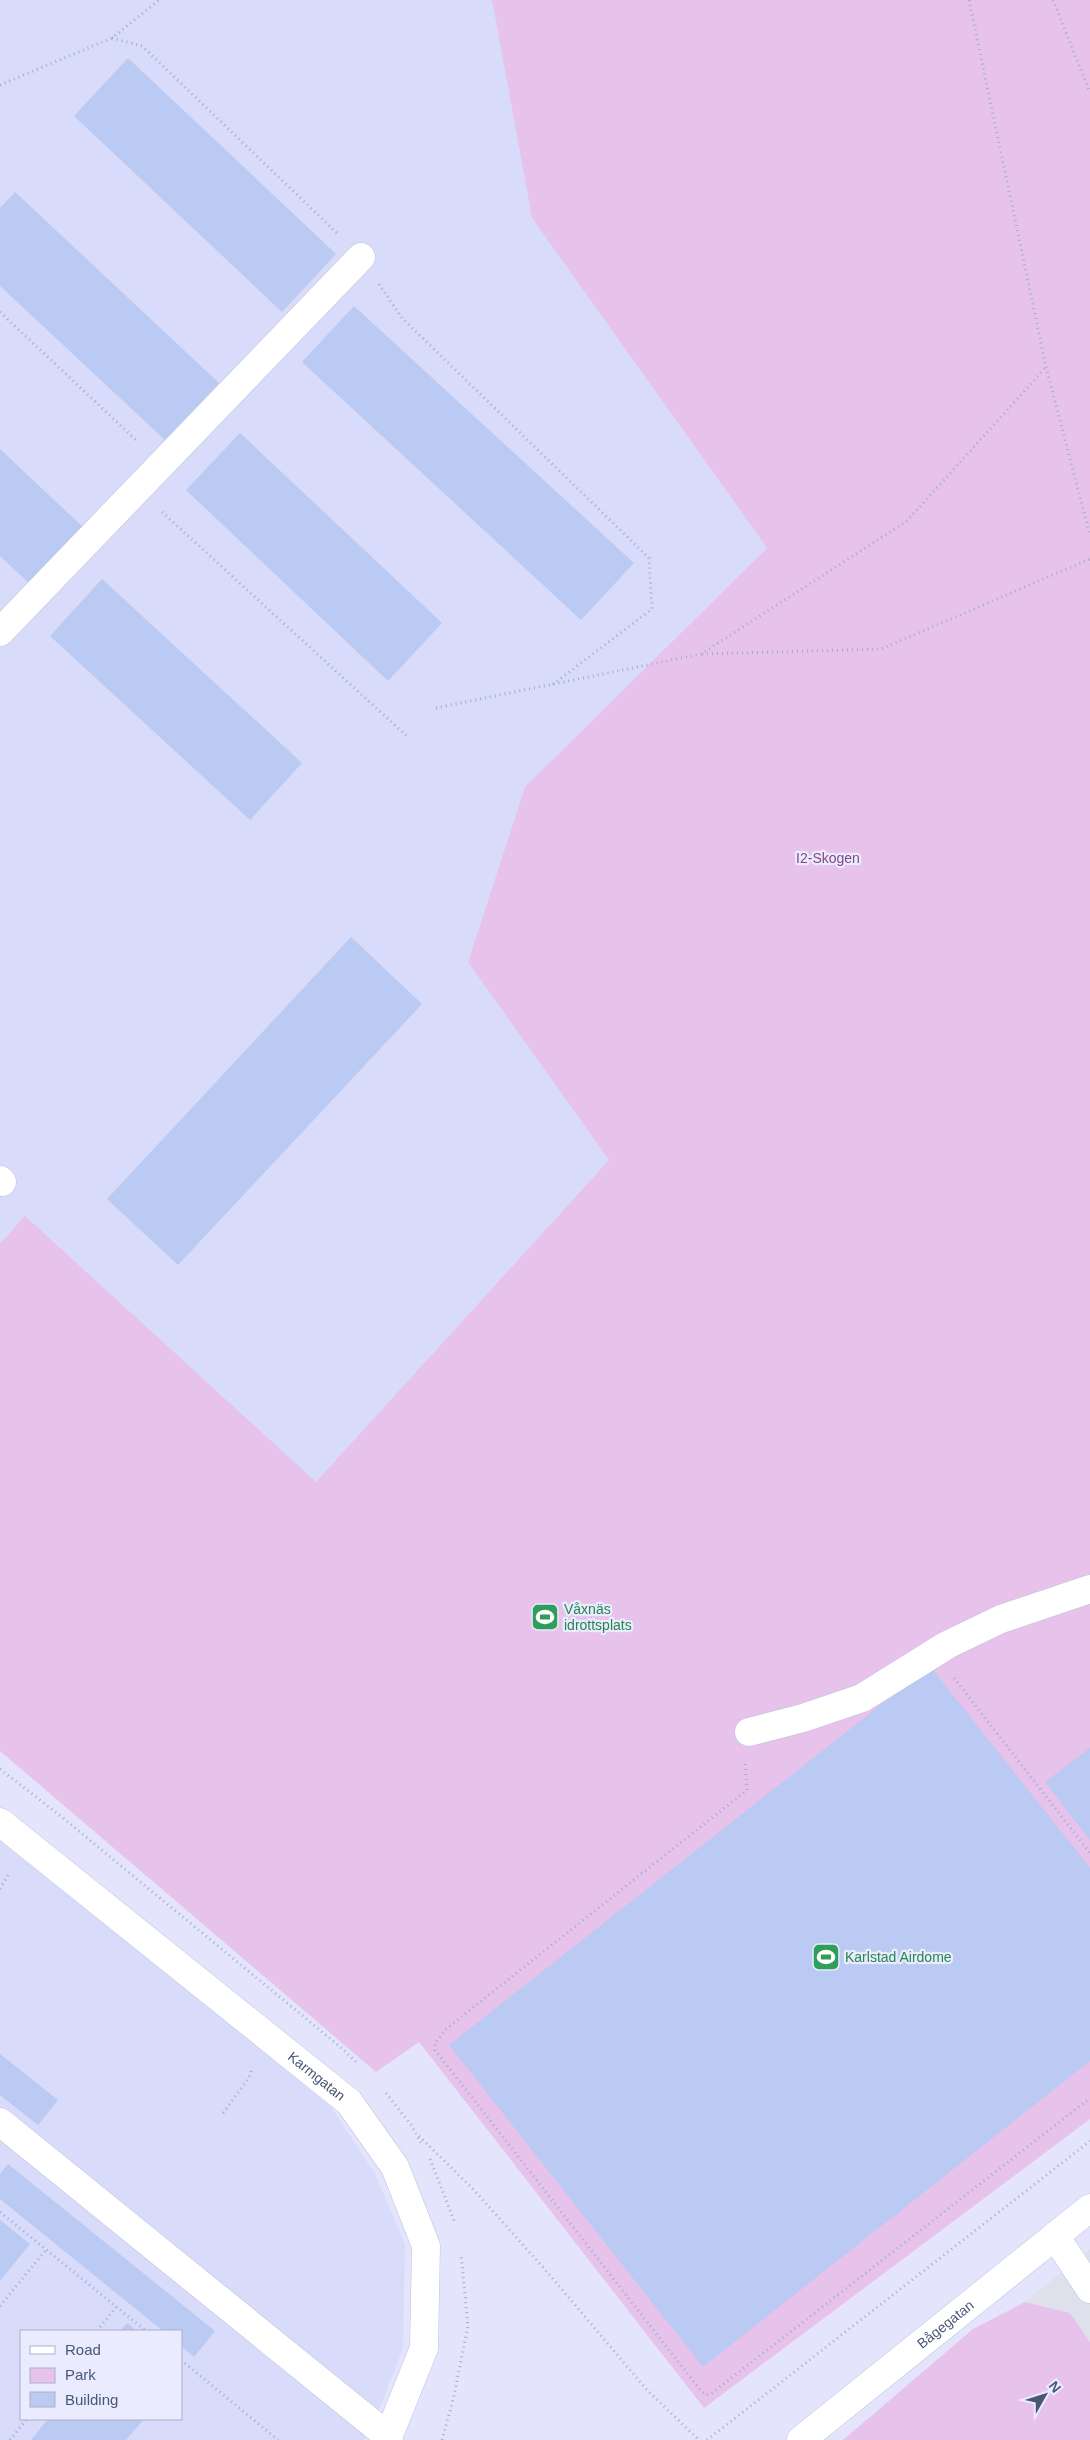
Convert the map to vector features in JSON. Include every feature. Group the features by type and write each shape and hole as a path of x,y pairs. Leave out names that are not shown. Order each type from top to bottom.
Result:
{"street":[{"path":"0,632 362,257"},
{"path":"749,1732 803,1718 862,1698 935,1653 1001,1619 1090,1589"},
{"name":"Karmgatan","path":"0,1822 349,2102 395,2167 426,2246 424,2348 388,2438"},
{"path":"0,2122 388,2438"},
{"name":"Bågegatan","path":"801,2440 1090,2208"},
{"path":"1055,2236 1090,2289"}],"path":[{"path":"0,85 112,38 159,0"},
{"path":"968,0 1046,366 1090,535"},
{"path":"1053,0 1090,93"},
{"path":"112,38 142,46 362,257 402,318 649,558 652,609 552,684"},
{"path":"0,312 162,464"},
{"path":"701,654 907,521 1046,366"},
{"path":"137,490 409,738"},
{"path":"436,708 701,654 881,649 1090,559"},
{"path":"935,1653 1090,1853"},
{"path":"749,1732 744,1746 747,1790 446,2029 435,2043 435,2050 695,2384 706,2395 712,2393 1090,2098"},
{"path":"0,1889 11,1868"},
{"path":"224,2113 249,2078 253,2064"},
{"path":"416,2134 474,2190 548,2273 647,2390 699,2440"},
{"path":"707,2440 1090,2141"},
{"path":"0,2212 145,2330"},
{"path":"0,2306 46,2250"},
{"path":"98,2330 116,2307"},
{"path":"182,2361 278,2440"},
{"path":"10,2440 26,2420"}],"shaded area":[{"path":"0,0 492,0 532,218 767,548 525,787 468,962 609,1160 316,1483 25,1217 0,1244"},
{"path":"0,1835 332,2108 375,2174 405,2245 403,2348 371,2431 364,2440 0,2440"},
{"path":"1090,2249 1090,2342 1070,2313 1025,2302"}],"green space":[{"name":"Våxnäs idrottsplats","path":"492,0 1090,0 1090,2119 704,2408 419,2042 376,2072 0,1751 0,1244 25,1216 316,1482 609,1160 468,962 525,787 767,548 532,218"},
{"path":"1025,2302 1070,2313 1090,2342 1090,2440 843,2440 973,2329"}],"building":[{"path":"128,58 336,254 282,312 74,116"},
{"path":"15,192 219,383 165,440 0,286 0,208"},
{"path":"354,306 634,563 581,620 302,362"},
{"path":"240,433 442,623 388,681 186,490"},
{"path":"0,449 86,530 33,587 0,556"},
{"path":"102,579 302,763 250,820 50,636"},
{"path":"351,937 422,1004 178,1265 107,1199"},
{"name":"Karlstad Airdome","path":"930,1666 1090,1868 1090,2061 703,2367 449,2045"},
{"path":"1090,1748 1090,1840 1045,1782"},
{"path":"0,2054 58,2100 38,2125 0,2095"},
{"path":"8,2164 215,2331 194,2357 182,2347 182,2330 162,2330 0,2199 0,2174"},
{"path":"0,2220 30,2244 0,2281"},
{"path":"127,2323 136,2330 121,2330"},
{"path":"47,2420 143,2420 126,2440 31,2440"}],"place":[{"name":"Våxnäs idrottsplats","path":"545,1617"},
{"name":"Karlstad Airdome","path":"826,1957"}],"park label":[{"name":"I2-Skogen","path":"828,858"}]}
